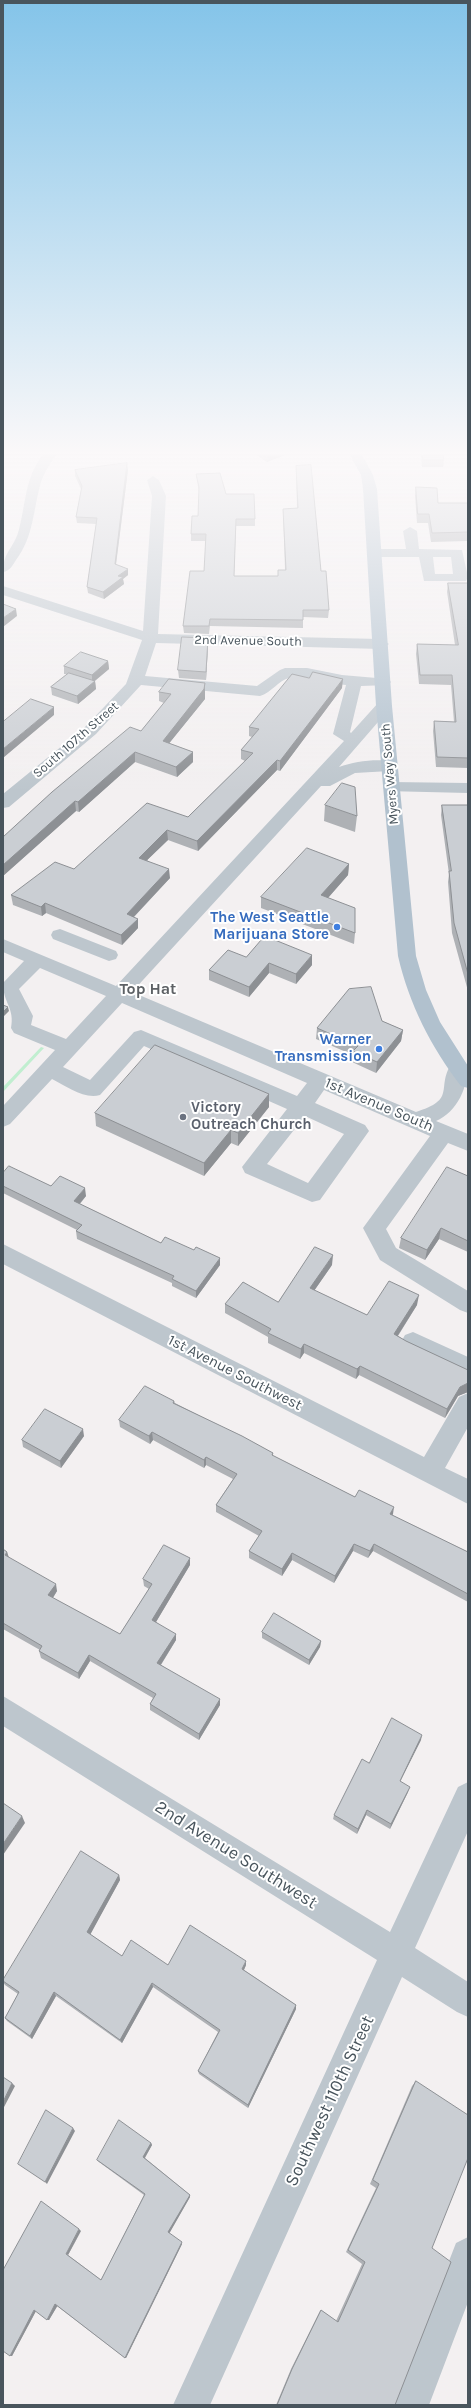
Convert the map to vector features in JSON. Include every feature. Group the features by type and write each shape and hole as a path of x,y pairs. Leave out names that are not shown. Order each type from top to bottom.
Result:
{"main road":[{"name":"Myers Way South","path":"376,567 384,706 404,934 412,978 430,1023 463,1075"}],"street":[{"name":"South 107th Street","path":"3,802 90,731 121,701 136,680 150,638 154,567"},
{"name":"2nd Avenue South","path":"3,590 150,638 381,644"},
{"path":"136,680 260,691 285,674 307,673 355,680 383,682"},
{"path":"354,740 341,734 347,720 348,702 355,680"},
{"path":"3,1119 117,994 301,800 384,706"},
{"path":"301,800 330,777 345,770 372,766 390,766"},
{"path":"391,787 468,788"},
{"path":"60,935 109,955"},
{"path":"68,1048 22,1028 23,1016 9,988 46,963 80,943"},
{"name":"1st Avenue South","path":"3,944 468,1143"},
{"path":"48,1070 93,1090 141,1037 301,1106 358,1131 312,1194 253,1167 301,1106 321,1080"},
{"path":"414,1120 432,1115 447,1107 454,1098 463,1075"},
{"path":"444,1133 374,1228 388,1254 468,1303"},
{"name":"1st Avenue Southwest","path":"3,1253 468,1492"},
{"path":"413,1342 468,1368"},
{"path":"429,1472 468,1404"},
{"name":"2nd Avenue Southwest","path":"3,1710 396,1954 468,2001"},
{"name":"Southwest 110th Street","path":"191,2405 468,1797"},
{"path":"411,2405 468,2255"}],"green space":[{"path":"41,1047 44,1048 3,1092 3,1087"}],"building":[{"path":"90,567 124,567 128,569 118,576 123,577 103,592 87,587"},
{"path":"204,567 234,567 234,576 278,576 278,570 286,570 286,567 321,567 321,571 326,571 329,610 303,610 303,620 210,619 209,626 183,626 190,571 204,571"},
{"path":"448,583 468,583 468,758 437,757 434,721 456,722 452,675 420,675 417,644 458,645"},
{"path":"3,604 16,609 3,618"},
{"path":"182,637 208,638 206,672 178,670"},
{"path":"81,652 108,661 92,675 64,666"},
{"path":"313,672 343,679 280,761 277,760 197,841 167,830 139,858 169,869 127,914 138,919 121,935 45,903 41,907 11,895 55,862 74,869 147,803 188,817 253,753 241,750 259,729 249,727 292,674 309,678"},
{"path":"69,673 95,681 77,696 51,687"},
{"path":"169,679 205,683 204,689 163,741 193,752 176,767 135,752 78,802 75,801 3,865 3,837 52,792 130,727 141,731 171,694 159,692"},
{"path":"31,699 54,707 3,749 3,722"},
{"path":"342,783 355,787 357,816 325,805"},
{"path":"442,805 468,805 468,974 454,923 449,871 451,871"},
{"path":"307,848 349,864 321,895 355,908 355,933 261,897"},
{"path":"265,936 312,955 296,974 269,963 249,987 209,970 228,950 246,957"},
{"path":"371,987 382,1021 403,1030 377,1062 353,1051 358,1046 317,1028 349,989"},
{"path":"3,1005 8,1007 3,1012"},
{"name":"Victory Outreach Church","path":"155,1045 269,1094 238,1133 231,1130 204,1163 95,1113"},
{"path":"9,1166 51,1186 60,1176 85,1188 74,1201 161,1243 165,1237 194,1250 196,1247 220,1258 196,1291 172,1279 174,1276 76,1231 82,1225 3,1186 3,1173"},
{"path":"447,1167 468,1176 468,1241 441,1228 427,1250 401,1238"},
{"path":"315,1247 333,1255 310,1288 367,1315 389,1281 419,1295 394,1334 468,1370 468,1383 460,1387 447,1409 360,1366 357,1369 304,1344 301,1349 268,1333 271,1329 225,1304 243,1282 278,1302"},
{"path":"145,1386 174,1401 173,1403 242,1436 273,1453 272,1455 355,1497 359,1490 394,1507 390,1514 468,1552 468,1594 374,1544 370,1551 354,1544 335,1576 292,1553 282,1569 249,1551 262,1531 216,1505 237,1474 206,1457 204,1460 152,1432 149,1436 119,1420"},
{"path":"45,1409 83,1429 60,1461 22,1440"},
{"path":"164,1545 190,1558 152,1620 176,1634 157,1663 220,1699 199,1734 150,1704 156,1694 89,1655 78,1673 39,1651 42,1646 3,1623 3,1549 7,1552 5,1555 56,1584 48,1595 120,1634 152,1584 143,1579"},
{"path":"274,1613 321,1641 309,1660 262,1632"},
{"path":"392,1718 422,1735 400,1781 410,1787 391,1824 367,1810 358,1829 334,1815 362,1759 369,1763"},
{"path":"3,1803 22,1816 3,1844"},
{"path":"81,1851 119,1875 87,1932 122,1956 131,1940 168,1965 190,1925 246,1961 242,1969 296,2005 248,2105 198,2071 220,2030 152,1983 120,2040 54,1992 30,2036 5,2018 19,1992 3,1980"},
{"path":"3,2077 12,2083 3,2102"},
{"path":"416,2081 468,2115 468,2158 432,2248 451,2262 395,2405 277,2405 292,2369 321,2310 338,2322 365,2262 348,2250 379,2184 373,2180"},
{"path":"46,2110 73,2128 45,2182 18,2164"},
{"path":"119,2120 151,2143 143,2157 190,2195 168,2232 182,2242 125,2358 55,2304 47,2320 34,2310 10,2356 3,2351 3,2270 41,2201 79,2229 66,2254 101,2280 145,2194 97,2160"}],"place":[{"name":"The West Seattle Marijuana Store","path":"337,927"},
{"name":"Warner Transmission","path":"379,1049"},
{"name":"Victory Outreach Church","path":"183,1117"}],"district":[{"name":"Top Hat","path":"148,989"}]}
